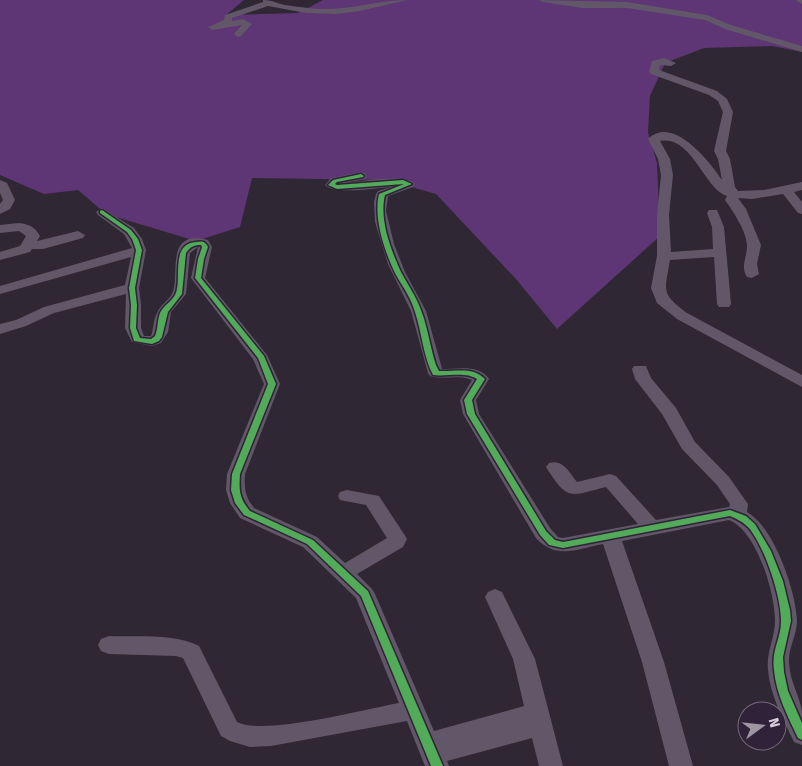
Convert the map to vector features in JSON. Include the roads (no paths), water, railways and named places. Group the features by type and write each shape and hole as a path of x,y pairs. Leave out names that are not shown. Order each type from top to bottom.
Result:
{"street":[{"path":"238,34 248,24 212,27 228,21 228,17 233,14 268,1 283,7 328,12 369,7 403,0"},
{"path":"543,0 582,5 627,5 707,18 728,27 802,49"},
{"path":"671,63 658,61 655,63 654,72 713,93 722,100 728,112 724,122 720,151 724,159 729,187 734,194"},
{"path":"802,186 787,191 762,194 734,194 725,191 708,168 679,140 671,136 660,136 654,139 664,159 667,176 663,215 664,256 658,288 664,302 682,316 802,382"},
{"path":"361,176 335,181 331,185 337,187 403,182 409,184 382,194 379,201 389,250 399,273 415,301 436,373 445,375 469,373 479,376 481,379 468,400 471,414 552,543 563,545 610,534 730,514 744,519 754,528 770,559 781,589 786,621 777,660 784,698 802,735"},
{"path":"0,184 3,186 9,200 6,206 0,210"},
{"path":"787,191 802,210"},
{"path":"734,194 731,200 740,209 754,245 750,264 752,274"},
{"path":"102,212 129,231 135,239 139,250 132,288 134,305 133,328 137,339 146,342 156,340 162,333 163,314 178,294 182,256 188,245 195,242 203,243 206,247 201,259 198,278 261,358 272,384 236,474 235,490 239,503 247,513 310,542 365,594 433,755 540,718"},
{"path":"713,213 718,227 724,304"},
{"path":"0,229 16,227 30,230 33,236 28,246"},
{"path":"0,256 20,251 28,246 43,245 78,235"},
{"path":"0,290 139,250"},
{"path":"664,256 720,253"},
{"path":"0,329 21,323 49,310 132,288"},
{"path":"640,369 643,379 670,412 688,445 723,482 739,504 737,515"},
{"path":"555,467 573,489 610,480 652,528"},
{"path":"343,574 396,542 372,500 347,496"},
{"path":"610,534 653,662 681,766"},
{"path":"495,597 524,659 551,766"},
{"path":"109,645 176,647 192,652 229,728 238,734 250,737 300,732 414,710"}]}
